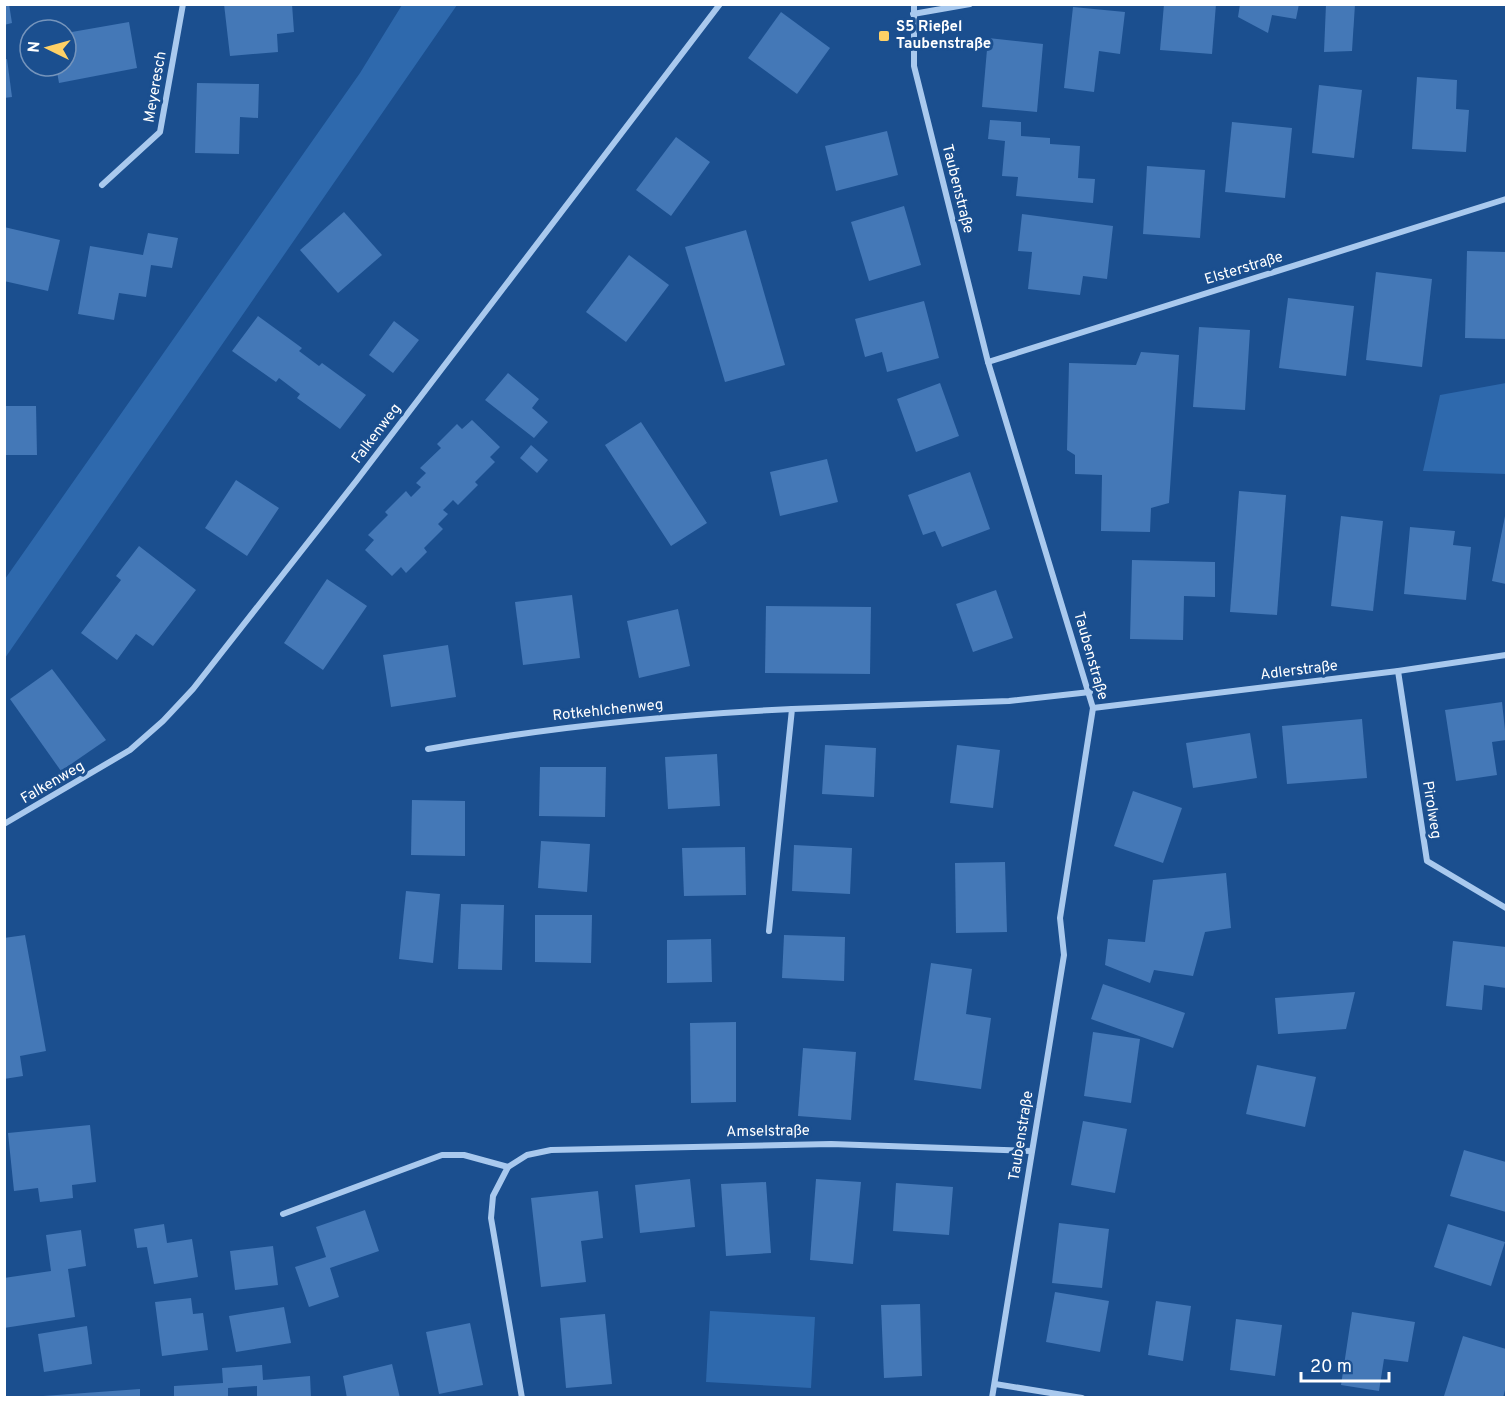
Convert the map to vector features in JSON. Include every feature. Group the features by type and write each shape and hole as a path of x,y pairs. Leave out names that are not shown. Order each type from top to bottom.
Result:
{"street":[{"name":"Meyeresch","path":"102,185 159,132 183,4"},
{"name":"Falkenweg","path":"4,824 130,750 163,722 193,689 357,480 720,4"},
{"name":"Taubenstraße","path":"914,4 915,66 988,362 1093,708 1060,918 1064,955 992,1398"},
{"path":"913,14 970,4"},
{"name":"Elsterstraße","path":"988,362 1506,199"},
{"name":"Adlerstraße","path":"1093,708 1398,671 1506,655"},
{"name":"Pirolweg","path":"1398,671 1427,861 1506,908"},
{"name":"Rotkehlchenweg","path":"428,749 513,733 615,721 792,709 1009,701 1090,692"},
{"path":"769,931 792,709"},
{"name":"Amselstraße","path":"508,1167 527,1155 551,1150 831,1143 1031,1151"},
{"path":"283,1214 442,1155 464,1155 508,1167 494,1196 491,1218 522,1398"},
{"path":"995,1384 1082,1398"}],"shaded area":[{"path":"402,5 457,5 5,658 5,579 360,73"},
{"path":"1506,383 1506,474 1423,471 1440,395"},
{"path":"710,1311 815,1317 811,1388 706,1382"}],"building":[{"path":"4,4 9,4 12,23 4,25"},
{"path":"224,4 292,4 294,32 277,34 278,52 230,56"},
{"path":"1164,4 1216,4 1212,54 1160,50"},
{"path":"1240,4 1299,4 1296,19 1272,15 1268,33 1238,17"},
{"path":"1326,4 1355,4 1352,51 1324,52"},
{"path":"1073,7 1125,12 1120,54 1099,51 1094,92 1064,88"},
{"path":"781,12 830,48 797,94 748,58"},
{"path":"129,22 137,68 59,83 58,78 78,78 78,31"},
{"path":"988,38 1043,44 1037,112 982,107"},
{"path":"7,59 12,97 4,98 4,60"},
{"path":"1417,77 1457,80 1456,109 1469,110 1466,152 1412,149"},
{"path":"197,83 259,84 258,118 240,117 239,154 195,153"},
{"path":"1319,85 1362,90 1354,158 1312,153"},
{"path":"990,120 1021,122 1021,136 1050,138 1050,144 1080,146 1078,178 1095,179 1093,203 1016,196 1018,177 1002,176 1005,141 988,139"},
{"path":"1232,122 1292,128 1285,198 1225,192"},
{"path":"887,131 898,175 836,191 825,146"},
{"path":"676,137 710,162 671,216 636,190"},
{"path":"1147,166 1205,170 1200,238 1143,234"},
{"path":"904,206 921,265 869,281 851,222"},
{"path":"344,212 382,255 338,293 300,250"},
{"path":"1022,214 1113,226 1107,279 1083,276 1080,295 1028,289 1032,252 1018,251"},
{"path":"4,227 60,240 48,291 4,281"},
{"path":"746,230 785,365 725,382 685,247"},
{"path":"148,233 178,238 172,268 151,265 146,297 119,293 114,320 78,314 90,246 143,255"},
{"path":"1467,251 1506,252 1506,339 1465,338"},
{"path":"629,255 669,285 626,342 586,312"},
{"path":"1376,272 1432,279 1422,367 1366,360"},
{"path":"1288,298 1354,306 1346,376 1279,368"},
{"path":"924,301 939,358 887,372 882,352 865,357 855,319"},
{"path":"258,316 302,348 299,351 319,366 322,363 366,395 340,429 297,398 300,394 279,378 276,382 232,351"},
{"path":"394,321 419,340 393,373 369,355"},
{"path":"1199,327 1250,330 1245,410 1193,407"},
{"path":"1141,352 1179,355 1169,503 1151,508 1150,532 1101,531 1102,475 1075,474 1075,455 1067,450 1069,363 1136,365"},
{"path":"508,373 539,399 532,408 548,422 534,438 485,400"},
{"path":"940,383 959,436 916,452 897,399"},
{"path":"4,406 36,406 37,455 4,455"},
{"path":"472,420 500,447 490,457 495,462 475,482 478,485 458,505 453,500 443,510 448,514 438,524 443,529 424,548 427,552 406,573 401,567 392,576 365,550 374,540 368,535 388,515 385,512 406,491 411,497 421,487 416,483 426,473 420,468 441,448 437,444 457,424 462,429"},
{"path":"641,422 707,523 671,546 605,445"},
{"path":"531,445 548,460 537,473 520,458"},
{"path":"827,459 838,502 780,516 770,472"},
{"path":"970,472 990,529 942,547 935,531 923,535 908,495"},
{"path":"236,480 279,508 247,556 205,528"},
{"path":"1239,491 1286,495 1277,615 1230,612"},
{"path":"1341,516 1383,521 1373,611 1331,606"},
{"path":"1506,516 1506,584 1492,581"},
{"path":"1410,527 1455,531 1453,545 1471,547 1466,600 1404,594"},
{"path":"139,546 196,590 153,646 136,634 117,660 81,633 121,580 116,576"},
{"path":"1132,560 1215,562 1215,597 1184,596 1183,640 1130,639"},
{"path":"327,579 367,606 323,670 284,643"},
{"path":"996,590 1013,638 973,652 956,604"},
{"path":"572,595 580,658 523,665 515,602"},
{"path":"766,606 871,607 870,674 765,673"},
{"path":"678,609 690,666 639,678 627,621"},
{"path":"448,645 456,697 391,707 383,655"},
{"path":"52,669 106,740 61,771 10,699"},
{"path":"1502,702 1506,740 1492,742 1497,775 1456,781 1445,710"},
{"path":"1362,719 1367,778 1287,784 1282,726"},
{"path":"1250,733 1257,778 1193,788 1186,743"},
{"path":"825,745 876,748 874,797 822,794"},
{"path":"957,745 1000,750 993,808 950,803"},
{"path":"717,754 720,806 668,809 665,757"},
{"path":"540,767 606,767 605,817 539,816"},
{"path":"1133,791 1182,808 1163,863 1114,846"},
{"path":"412,800 465,801 465,856 411,855"},
{"path":"541,841 590,844 587,892 538,888"},
{"path":"794,845 852,848 850,894 792,891"},
{"path":"745,847 746,895 684,896 682,848"},
{"path":"1005,862 1007,932 956,933 955,863"},
{"path":"1226,873 1231,928 1205,932 1193,976 1154,970 1150,983 1105,965 1108,939 1145,942 1153,880"},
{"path":"406,891 440,894 433,963 399,959"},
{"path":"461,904 504,905 502,970 458,969"},
{"path":"535,915 592,915 591,963 535,962"},
{"path":"25,935 46,1051 20,1056 23,1076 4,1079 4,938"},
{"path":"784,935 845,937 844,981 782,978"},
{"path":"711,939 712,982 667,983 667,940"},
{"path":"1453,941 1506,947 1506,988 1484,985 1482,1010 1446,1006"},
{"path":"931,963 972,969 966,1014 991,1018 981,1089 914,1080"},
{"path":"1103,984 1185,1013 1173,1048 1091,1019"},
{"path":"1355,992 1346,1029 1278,1034 1275,998"},
{"path":"736,1022 736,1102 691,1103 690,1023"},
{"path":"1093,1032 1140,1039 1131,1103 1084,1096"},
{"path":"803,1048 856,1052 851,1120 798,1116"},
{"path":"1257,1065 1316,1077 1305,1127 1246,1114"},
{"path":"1083,1121 1127,1129 1115,1193 1071,1185"},
{"path":"90,1125 96,1182 72,1185 73,1198 40,1202 38,1188 14,1191 8,1133"},
{"path":"1464,1150 1506,1162 1506,1212 1450,1196"},
{"path":"690,1179 695,1227 640,1233 635,1185"},
{"path":"816,1179 861,1182 853,1264 810,1260"},
{"path":"766,1182 771,1253 726,1256 721,1184"},
{"path":"896,1183 953,1187 949,1235 893,1231"},
{"path":"598,1191 603,1238 581,1241 586,1282 541,1287 531,1198"},
{"path":"365,1210 379,1251 330,1268 339,1297 309,1307 295,1267 326,1257 316,1227"},
{"path":"1059,1223 1109,1229 1102,1288 1052,1283"},
{"path":"164,1224 167,1243 192,1239 198,1277 154,1284 147,1247 137,1248 134,1229"},
{"path":"1448,1224 1505,1242 1491,1286 1434,1267"},
{"path":"81,1230 86,1266 68,1269 75,1317 4,1328 4,1278 51,1271 46,1235"},
{"path":"273,1246 278,1285 235,1290 230,1251"},
{"path":"1055,1292 1109,1301 1100,1352 1046,1342"},
{"path":"191,1298 193,1314 203,1313 208,1350 162,1356 155,1302"},
{"path":"1156,1301 1191,1306 1183,1361 1148,1355"},
{"path":"920,1304 922,1376 884,1378 881,1305"},
{"path":"284,1307 291,1343 236,1352 229,1316"},
{"path":"1352,1312 1415,1322 1408,1362 1384,1359 1379,1391 1341,1385"},
{"path":"605,1314 612,1384 566,1388 560,1318"},
{"path":"1236,1319 1282,1325 1275,1376 1230,1370"},
{"path":"470,1323 483,1385 439,1394 426,1332"},
{"path":"87,1326 92,1364 44,1372 38,1334"},
{"path":"1463,1336 1506,1349 1506,1386 1503,1398 1444,1396"},
{"path":"392,1364 400,1398 347,1398 343,1376"},
{"path":"262,1365 263,1380 310,1376 311,1398 257,1398 257,1386 228,1388 228,1398 174,1398 174,1386 223,1383 222,1368"},
{"path":"140,1389 140,1398 43,1398 43,1396"}],"place":[{"name":"S5 Rießel Taubenstraße","path":"884,36"}]}
